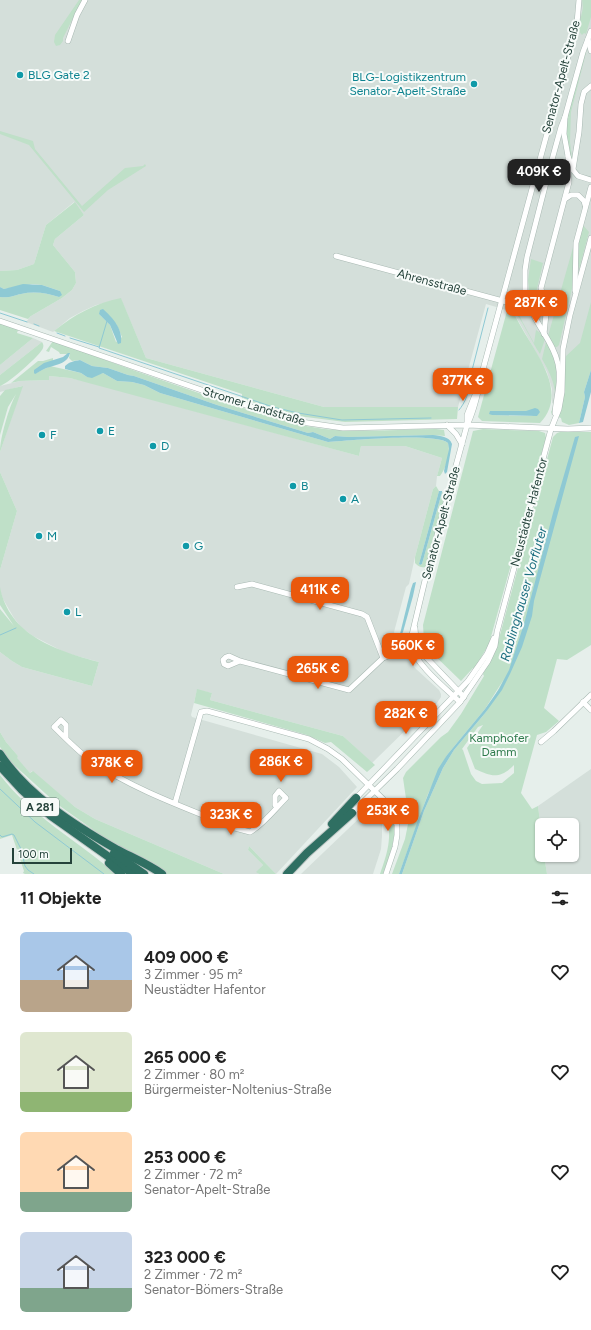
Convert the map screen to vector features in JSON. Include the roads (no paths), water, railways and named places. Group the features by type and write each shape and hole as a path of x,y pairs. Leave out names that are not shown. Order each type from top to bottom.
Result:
{"highway":[{"name":"A 281","path":"0,754 27,785 60,814 90,833 144,874"},
{"name":"A 281","path":"0,766 22,790 51,816 133,874"},
{"path":"307,853 356,798"},
{"path":"286,874 352,813"},
{"path":"90,833 162,874"},
{"path":"86,842 122,874"}],"street":[{"path":"68,41 77,15 85,0"},
{"name":"Senator-Apelt-Straße","path":"412,648 410,643 415,622 467,425 473,410 501,301 577,23 579,0"},
{"path":"569,182 568,156 564,134 565,117 583,52 591,31"},
{"path":"588,38 591,51"},
{"path":"544,334 546,314 541,288 573,170 579,132 581,104 584,92 591,86"},
{"name":"Neustädter Hafentor","path":"518,305 525,298 525,270 527,257 561,126 565,117"},
{"path":"568,156 573,170 578,176 591,180"},
{"path":"575,296 576,243 591,187"},
{"path":"565,199 571,195 578,195 584,200 585,205"},
{"name":"Neustädter Hafentor","path":"555,416 562,392 563,349 575,296 591,238"},
{"name":"Ahrensstraße","path":"336,256 518,305 529,302 542,294"},
{"name":"Neustädter Hafentor","path":"464,697 488,661 495,646 497,632 555,416 559,376 558,362 552,347 534,316 529,302 525,279"},
{"name":"Stromer Landstraße","path":"0,321 249,407 302,422 343,428 447,425 552,429 591,428"},
{"path":"552,347 557,350 563,349"},
{"path":"447,425 456,434 462,444"},
{"path":"237,587 252,584 362,614 367,617 384,658"},
{"name":"Senator-Apelt-Straße","path":"415,622 416,640 418,646 433,666 464,697"},
{"name":"Neustädter Hafentor","path":"459,691 479,668 497,632"},
{"path":"240,661 349,690 384,658 418,646"},
{"path":"412,648 424,666 460,702"},
{"path":"356,798 459,691"},
{"path":"541,742 591,695"},
{"path":"352,813 431,734 464,697"},
{"path":"583,702 591,710"},
{"path":"175,803 201,712 207,711 313,741 342,759 390,807 397,825 395,847 386,874"},
{"path":"66,738 89,759 111,774 147,792 235,828 250,832 277,807"}],"water":[{"path":"23,284 42,285 60,291 62,295 59,297 31,293 0,297 0,287 4,289"},
{"path":"103,309 114,320 119,328 121,343 118,344 110,325 99,314 100,310"},
{"path":"70,353 69,356 62,363 46,368 35,374 34,373 34,370 44,363 63,357"},
{"path":"80,360 92,366 108,368 217,405 308,433 313,432 330,439 335,436 433,435 444,437 449,439 452,444 447,472 445,474 444,471 449,449 448,443 440,440 410,438 328,442 160,393 144,385 132,382 117,381 103,373 92,378 81,373 65,369 65,366 68,364"},
{"path":"591,370 591,392 583,422 579,423 585,397 584,392"},
{"path":"535,408 540,412 537,416 489,414 490,411 526,411"},
{"path":"579,436 534,601 532,616 522,647 502,690 486,712 454,750 443,768 424,811 402,874 399,874 438,769 447,755 485,709 499,689 509,670 524,624 553,513 575,437"},
{"path":"439,491 442,492 422,564 420,565 419,564"},
{"path":"416,582 401,635 411,589 413,583"}],"waterway":[{"path":"459,410 468,393 469,382 488,308"},
{"path":"0,313 27,322"},
{"path":"107,321 99,348 273,407 298,413 342,420 431,418"},
{"path":"34,324 39,326"},
{"path":"57,333 65,336"},
{"path":"70,338 99,347"},
{"path":"0,635 16,628"},
{"path":"0,789 35,822 104,874"},
{"path":"0,835 2,837 12,834 14,835 21,849 25,866 34,874"}],"place":[{"name":"BLG Gate 2","path":"20,75"},
{"name":"BLG-Logistikzentrum Senator-Apelt-Straße","path":"474,84"},
{"name":"E","path":"100,431"},
{"name":"F","path":"42,435"},
{"name":"D","path":"153,446"},
{"name":"B","path":"293,486"},
{"name":"A","path":"343,499"},
{"name":"M","path":"39,536"},
{"name":"G","path":"186,546"},
{"name":"L","path":"67,612"}],"water label":[{"name":"Rablinghauser Vorfluter","path":"523,594"}],"park label":[{"name":"Kamphofer Damm","path":"499,745"}]}
